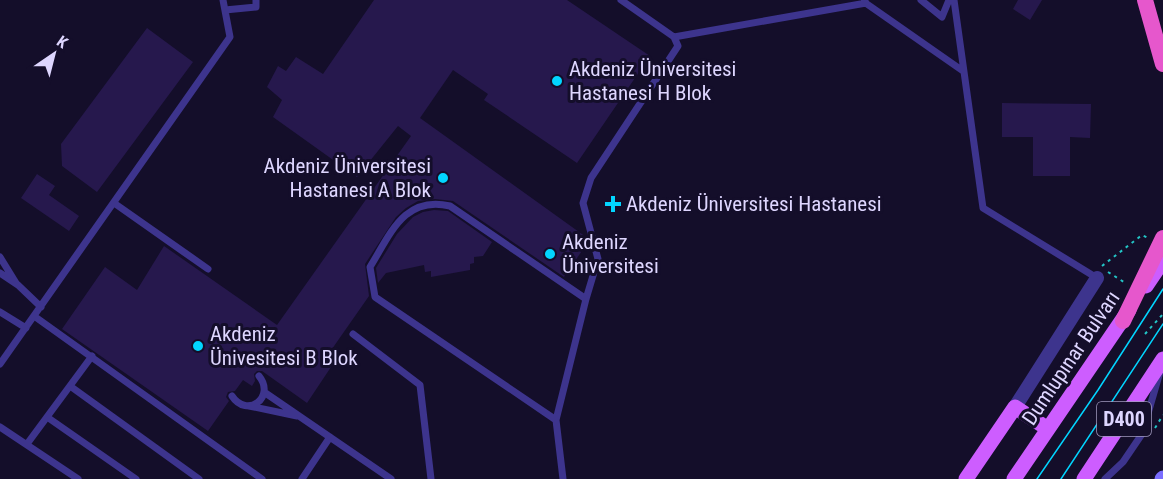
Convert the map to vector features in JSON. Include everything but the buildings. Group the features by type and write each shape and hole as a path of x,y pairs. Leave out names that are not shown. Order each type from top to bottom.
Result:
{"highway":[{"path":"1145,0 1163,64"},
{"path":"1123,321 1157,238"}],"main road":[{"name":"Dumlupınar Bulvarı","path":"1014,479 1163,261"},
{"name":"D400","path":"1084,479 1163,361"},
{"path":"966,479 1015,407 1048,429"}],"street":[{"path":"1015,407 1097,278"}],"lane":[{"path":"0,364 230,37 224,0"},
{"path":"225,10 256,7 256,0"},
{"path":"563,479 556,420 598,259 583,203 591,178 678,46 674,37 621,0"},
{"path":"921,0 942,16 952,0"},
{"path":"952,0 983,208 1097,278"},
{"path":"674,37 863,2 963,71"},
{"path":"114,202 208,269"},
{"path":"556,420 375,297 370,267 402,216 413,208 442,204 450,206 586,299"},
{"path":"0,257 18,285"},
{"path":"0,273 18,285 41,307"},
{"path":"0,312 26,328"},
{"path":"34,316 262,479"},
{"path":"353,334 420,385 431,479"},
{"path":"27,444 92,356"},
{"path":"1106,479 1123,462 1142,434 1163,361"},
{"path":"248,406 258,402 264,392 263,382 259,376"},
{"path":"70,386 199,479"},
{"path":"264,392 391,479"},
{"path":"232,396 236,403 300,416"},
{"path":"47,417 136,479"},
{"path":"0,427 78,479"},
{"path":"302,479 330,437"}],"path":[{"path":"1130,279 1127,284 1100,267 1142,235 1157,238"},
{"path":"1145,334 1163,314"}],"tram line":[{"path":"1037,479 1163,289"},
{"path":"1061,479 1163,324"}],"place":[{"name":"Akdeniz Üniversitesi Hastanesi H Blok","path":"557,81"},
{"name":"Akdeniz Üniversitesi Hastanesi A Blok","path":"443,178"},
{"name":"Akdeniz Üniversitesi Hastanesi","path":"613,204"},
{"name":"Akdeniz Üniversitesi","path":"550,254"},
{"name":"Akdeniz Ünivesitesi B Blok","path":"198,346"}]}
